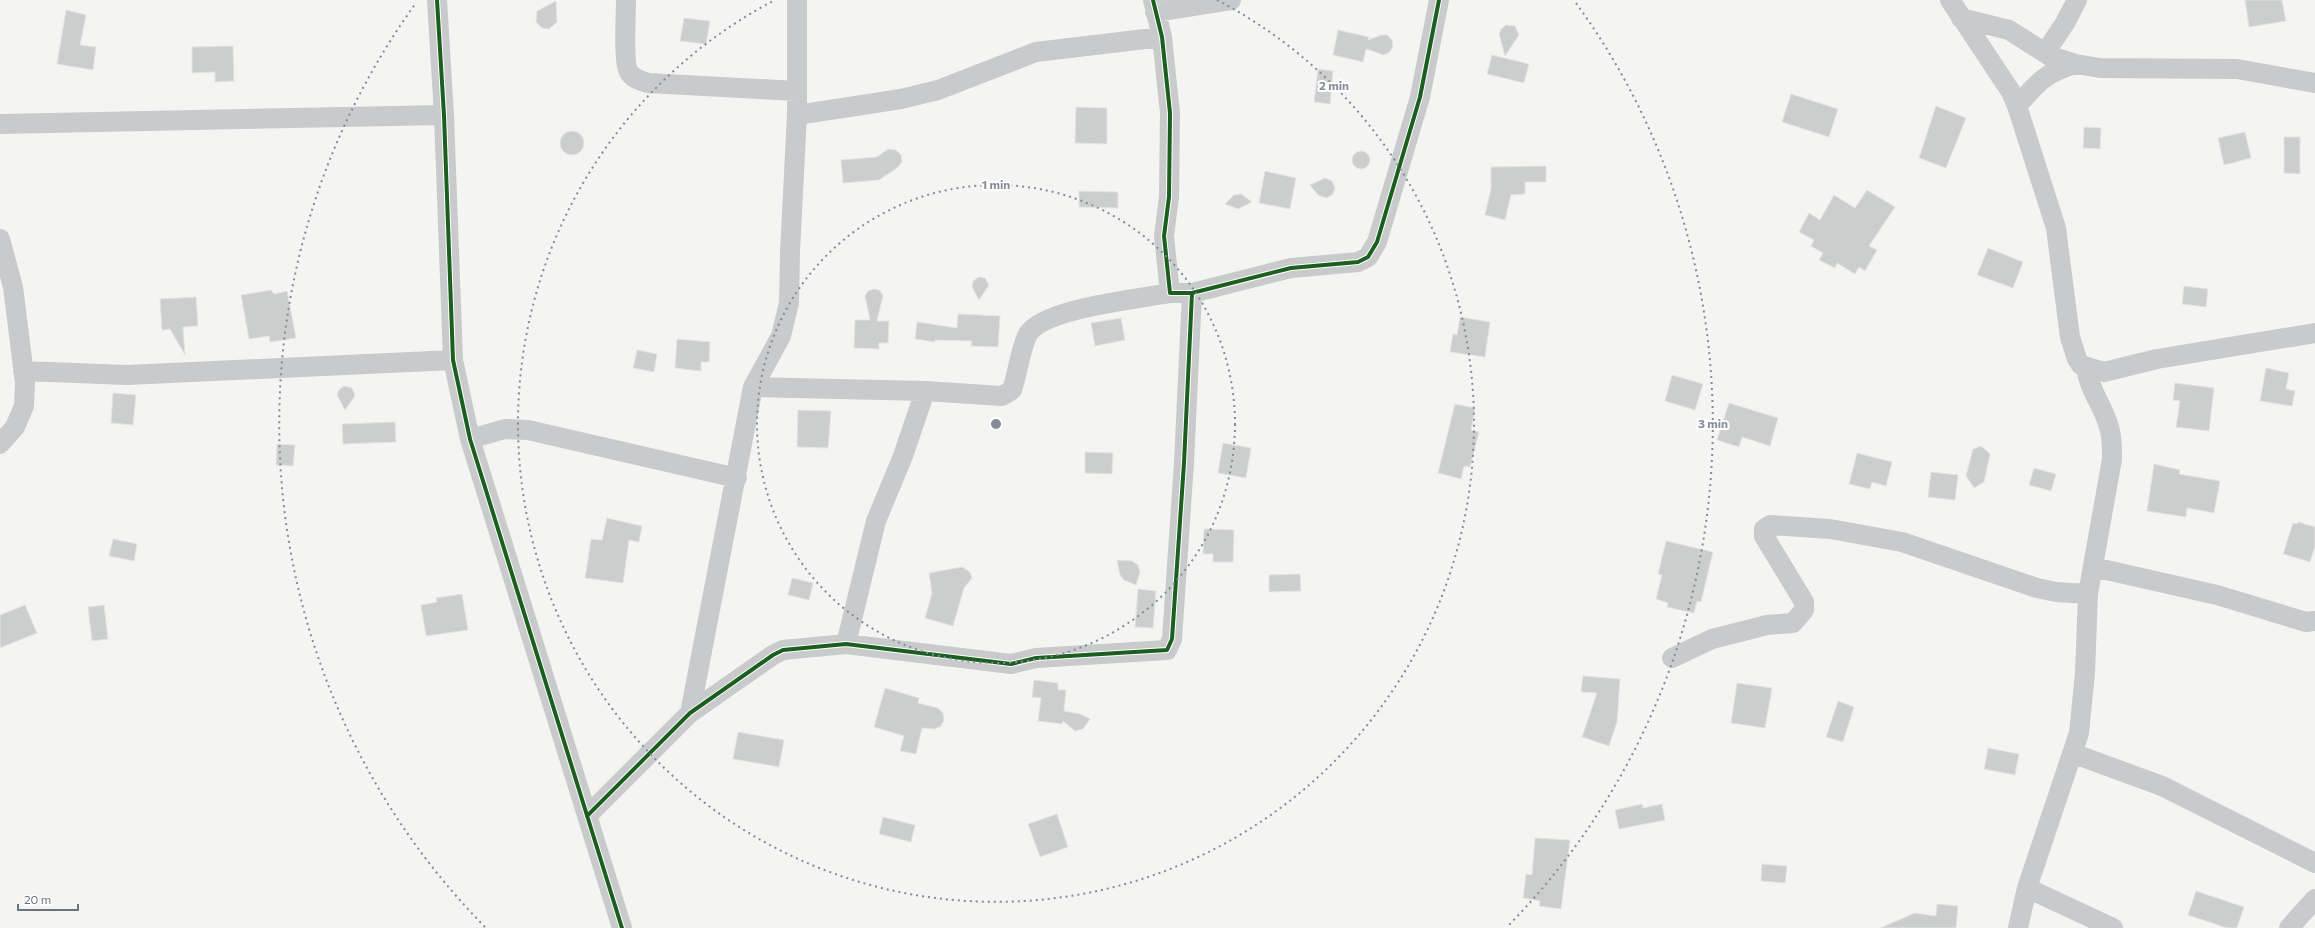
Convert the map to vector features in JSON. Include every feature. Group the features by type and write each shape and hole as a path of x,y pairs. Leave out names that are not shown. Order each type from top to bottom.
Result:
{"street":[{"path":"436,0 444,115 453,360 470,439 622,928"},
{"path":"626,0 626,59 628,70 632,77 648,83 797,91"},
{"path":"690,712 737,478 743,430 753,387 778,342 788,308 797,115 797,0"},
{"path":"1170,293 1164,236 1170,197 1170,113 1162,37 1154,6 1232,0"},
{"path":"1950,0 2011,92 2018,106 2056,228 2070,337 2077,359 2086,368 2104,372 2112,371 2157,359 2306,334"},
{"path":"2045,53 2065,23 2076,0"},
{"path":"753,387 925,391 996,396 1008,394 1014,383 1028,335 1042,321 1073,311 1170,293 1192,293 1280,270 1358,262 1368,257 1377,242 1420,98 1435,2"},
{"path":"1961,18 2008,30 2045,53 2076,64 2100,68 2237,68 2315,83"},
{"path":"797,115 909,98 938,90 1036,52 1162,37"},
{"path":"2018,106 2050,73 2058,68 2076,64"},
{"path":"0,124 444,115"},
{"path":"0,239 13,287 24,370 24,406 15,427 0,444"},
{"path":"587,816 690,712 773,655 783,650 846,644 1011,664 1036,658 1161,651 1170,647 1172,639 1184,463 1192,293"},
{"path":"24,370 128,375 453,360"},
{"path":"2018,928 2027,888 2079,733 2088,594 2112,459 2112,440 2107,420 2088,384 2086,368"},
{"path":"846,644 876,521 903,456 925,391"},
{"path":"470,439 505,429 528,430 737,478"},
{"path":"1672,658 1712,639 1768,625 1793,622 1800,617 1804,610 1804,602 1764,536 1764,529 1770,525 1830,530 1902,542 2037,588 2056,592 2088,594"},
{"path":"2093,567 2217,595 2306,622 2315,621"},
{"path":"2072,753 2162,786 2315,864"},
{"path":"2027,888 2112,928"},
{"path":"2289,928 2315,899"}],"building":[{"path":"2245,0 2282,0 2286,21 2249,27"},
{"path":"556,1 557,22 549,29 542,28 536,22 537,11"},
{"path":"66,10 86,15 80,45 96,47 93,70 57,64"},
{"path":"684,18 710,21 706,44 680,41"},
{"path":"1506,25 1515,26 1519,35 1505,56 1499,34 1501,29"},
{"path":"1338,30 1369,37 1368,40 1381,35 1387,35 1392,40 1393,46 1390,52 1384,55 1366,49 1363,62 1333,55"},
{"path":"233,46 234,81 215,82 215,72 192,73 192,47"},
{"path":"1492,55 1529,64 1524,83 1487,74"},
{"path":"1318,69 1333,71 1330,104 1314,102"},
{"path":"1791,94 1838,109 1829,137 1782,122"},
{"path":"1936,106 1966,118 1946,168 1919,158"},
{"path":"1076,107 1107,108 1107,144 1075,143"},
{"path":"2084,127 2101,128 2100,149 2083,148"},
{"path":"572,131 580,135 584,143 580,151 572,155 564,151 560,143 564,135"},
{"path":"2245,132 2251,158 2224,165 2218,138"},
{"path":"2284,137 2300,137 2300,174 2284,173"},
{"path":"888,149 896,150 901,155 902,162 897,168 879,180 843,183 841,160 877,157"},
{"path":"1361,151 1367,154 1370,160 1367,166 1361,169 1355,166 1352,160 1355,154"},
{"path":"1546,166 1546,182 1525,182 1525,194 1511,195 1505,220 1485,215 1491,189 1491,167"},
{"path":"1265,171 1296,178 1290,209 1259,203"},
{"path":"1325,178 1332,181 1335,188 1333,194 1327,198 1318,195 1310,185"},
{"path":"1867,190 1895,207 1869,246 1877,250 1865,271 1859,267 1855,274 1837,263 1835,268 1819,260 1823,253 1811,246 1814,240 1799,232 1809,213 1820,220 1834,195 1855,208"},
{"path":"1079,191 1118,192 1118,208 1079,207"},
{"path":"1241,194 1252,202 1238,209 1225,204 1234,195"},
{"path":"1988,248 2023,262 2013,288 1977,275"},
{"path":"979,277 985,278 989,285 979,300 972,287 973,281"},
{"path":"2184,286 2208,289 2206,307 2182,304"},
{"path":"874,289 879,290 883,295 877,321 889,321 888,343 879,343 879,349 854,348 855,320 870,320 865,296 868,291"},
{"path":"271,290 274,294 287,291 296,338 270,342 269,336 249,339 241,295"},
{"path":"196,297 198,326 183,327 185,355 170,329 162,330 160,299"},
{"path":"958,314 1000,316 998,347 971,346 972,341 935,340 935,342 915,339 917,322 957,328"},
{"path":"1460,317 1490,322 1485,357 1450,352 1453,334 1457,335"},
{"path":"1121,318 1125,340 1095,346 1091,323"},
{"path":"677,339 710,342 709,362 701,362 701,371 675,368"},
{"path":"637,350 657,354 654,372 633,368"},
{"path":"2266,368 2289,373 2286,389 2295,391 2292,406 2260,401"},
{"path":"1672,375 1703,384 1695,410 1665,401"},
{"path":"2175,383 2214,388 2209,431 2176,427 2180,401 2173,400"},
{"path":"344,386 352,388 355,396 345,410 337,395 339,390"},
{"path":"113,393 136,395 133,425 111,423"},
{"path":"1729,403 1778,418 1770,446 1742,437 1739,447 1717,440"},
{"path":"1455,404 1475,408 1471,430 1479,432 1470,467 1464,466 1461,479 1438,473"},
{"path":"798,410 831,411 828,448 797,447"},
{"path":"395,422 396,442 343,444 342,424"},
{"path":"1223,443 1251,448 1246,478 1218,473"},
{"path":"277,444 295,445 293,466 276,465"},
{"path":"1981,446 1990,454 1984,482 1974,488 1966,476 1973,449"},
{"path":"1085,452 1113,453 1112,474 1085,473"},
{"path":"1857,453 1892,462 1886,486 1872,482 1870,489 1849,484"},
{"path":"2154,464 2180,470 2179,474 2220,481 2214,513 2187,508 2186,517 2147,511"},
{"path":"2034,468 2056,474 2051,491 2029,485"},
{"path":"1931,472 1958,475 1955,500 1928,497"},
{"path":"607,518 642,526 639,542 629,540 623,583 585,578 591,539 602,540"},
{"path":"2298,522 2315,527 2315,547 2310,562 2283,554 2293,523 2297,524"},
{"path":"1204,529 1234,530 1233,562 1213,562 1213,554 1203,554"},
{"path":"113,539 137,544 134,561 109,556"},
{"path":"1666,541 1713,552 1701,602 1697,601 1694,613 1667,607 1668,603 1656,599 1662,575 1658,574"},
{"path":"1117,560 1132,561 1138,565 1140,572 1136,585 1124,580 1120,575"},
{"path":"962,567 970,572 972,578 964,588 953,626 925,618 932,593 929,573"},
{"path":"1300,574 1301,591 1269,592 1269,575"},
{"path":"792,578 813,583 809,600 788,595"},
{"path":"1138,589 1156,591 1153,628 1135,627"},
{"path":"462,594 468,630 426,636 421,605 437,602 436,598"},
{"path":"25,605 37,633 0,648 0,615"},
{"path":"104,605 108,639 92,641 88,607"},
{"path":"1583,676 1620,679 1617,722 1609,746 1582,737 1597,693 1581,692"},
{"path":"1034,680 1058,683 1058,690 1066,690 1064,711 1080,714 1090,719 1083,729 1075,731 1063,721 1062,724 1038,721 1041,698 1032,697"},
{"path":"1737,683 1772,688 1765,728 1731,723"},
{"path":"885,688 919,698 918,703 938,708 943,713 944,720 941,726 935,729 922,728 916,754 900,751 904,736 874,727"},
{"path":"1838,701 1854,707 1843,742 1826,737"},
{"path":"738,732 784,740 779,767 733,759"},
{"path":"1988,748 2019,754 2015,775 1984,769"},
{"path":"1642,804 1643,808 1662,804 1665,820 1619,829 1615,810"},
{"path":"1057,814 1068,847 1040,857 1028,824"},
{"path":"883,817 915,825 911,842 879,834"},
{"path":"1535,838 1570,840 1561,909 1539,906 1540,901 1523,898 1526,874 1532,875"},
{"path":"1762,864 1787,866 1785,883 1761,881"},
{"path":"2196,891 2244,907 2237,928 2227,928 2188,915"},
{"path":"1937,904 1958,906 1956,928 1880,928 1915,913 1936,916"}],"cycle path":[{"path":"437,0 444,115 453,360 470,439 622,928"},
{"path":"1153,0 1162,37 1170,113 1169,197 1164,236 1170,293 1192,293 1291,268 1358,262 1368,257 1377,242 1420,97 1439,0"},
{"path":"587,816 690,713 773,655 783,650 846,644 1011,664 1036,658 1167,650 1172,639 1184,463 1192,293"}]}
